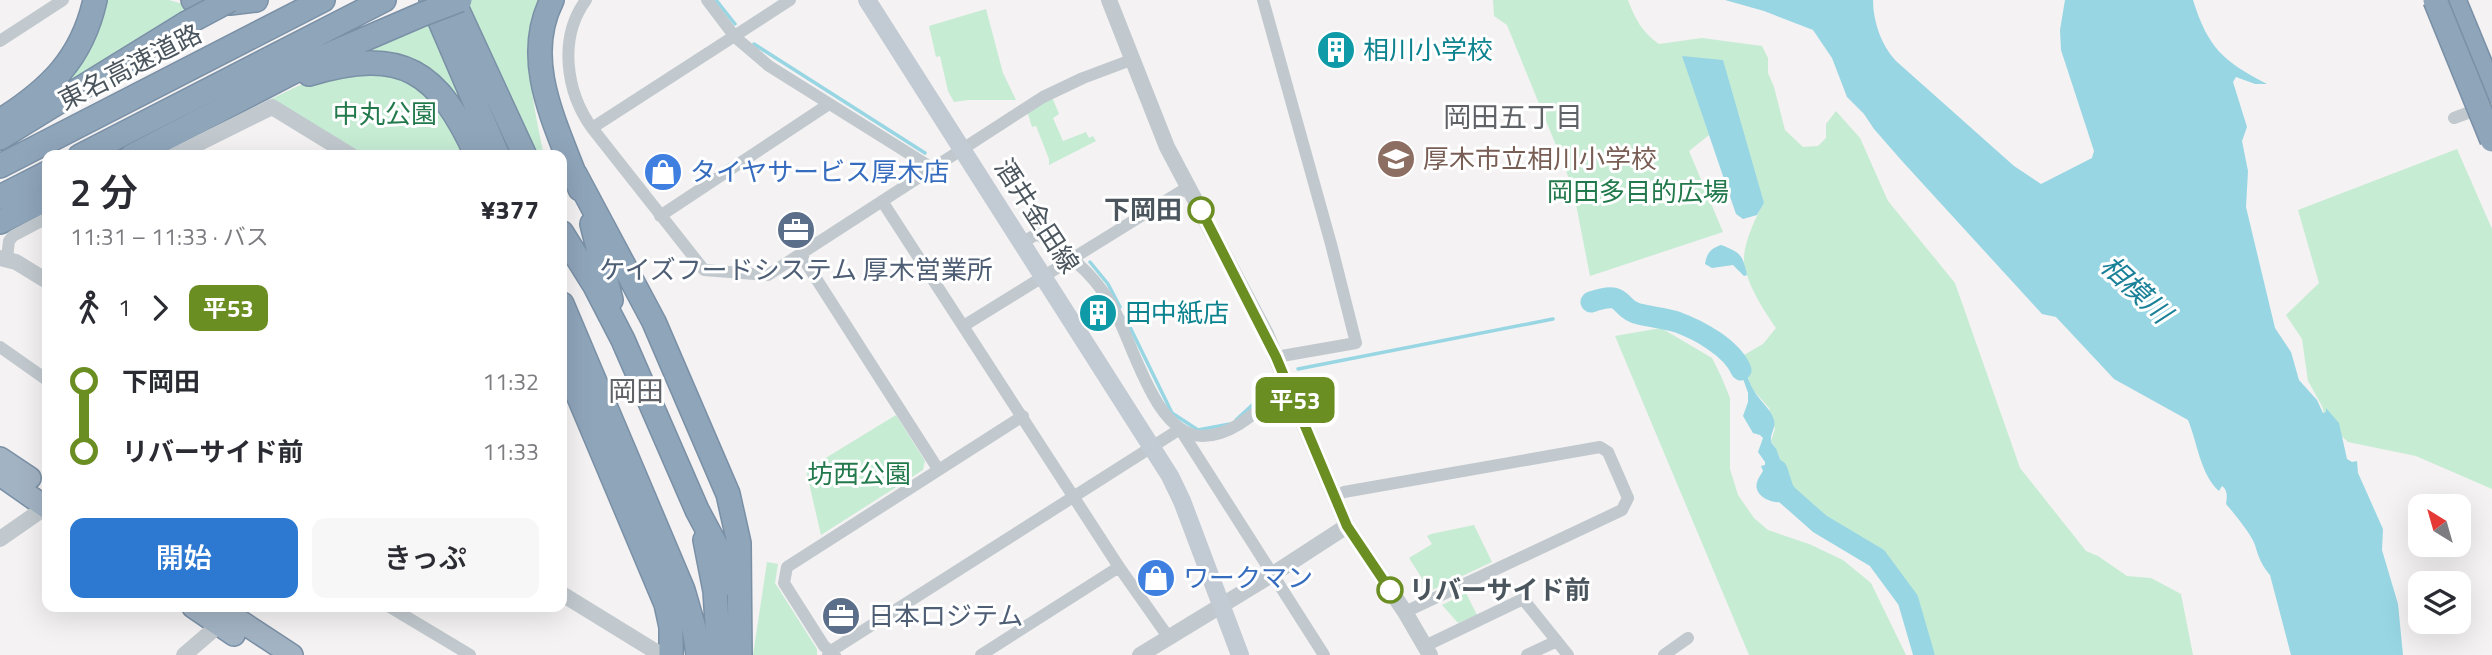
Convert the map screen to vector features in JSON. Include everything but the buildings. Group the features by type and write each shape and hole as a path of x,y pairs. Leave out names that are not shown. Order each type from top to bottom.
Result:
{"highway":[{"path":"0,121 40,93 66,66 82,40 95,0"},
{"path":"193,0 212,4 256,0"},
{"path":"0,138 185,24 230,0"},
{"name":"東名高速道路","path":"0,166 323,0"},
{"path":"92,150 384,0"},
{"path":"453,0 522,150"},
{"path":"144,150 316,60 427,7 460,0"},
{"path":"552,0 544,19 541,66 547,99 565,150"},
{"path":"560,137 550,94 549,60 554,28 566,0"},
{"path":"2435,0 2492,140"},
{"path":"2454,0 2492,92"},
{"path":"427,7 495,150"},
{"path":"216,113 319,71 357,64 387,64 414,72 435,86 460,119 474,150"},
{"path":"567,154 593,225 623,340"},
{"path":"575,174 654,323 728,494 739,543 740,655"},
{"path":"0,197 42,176"},
{"path":"0,222 42,201"},
{"path":"567,241 623,340 697,510 728,568 739,610"},
{"path":"567,316 683,590 695,628 698,655"},
{"path":"567,369 666,604 671,627 657,653"},
{"path":"0,458 42,497"},
{"path":"0,475 42,499"},
{"path":"697,510 715,591 719,655"},
{"path":"227,614 265,655"},
{"path":"227,614 292,655"}],"main road":[{"name":"酒井金田線","path":"867,0 1153,446 1182,501 1240,655"}],"street":[{"path":"0,41 63,0"},
{"path":"586,0 570,32 569,64 573,92 582,114 704,270 768,275 1043,97 1083,78 1132,60"},
{"path":"706,0 736,37 769,66 932,168"},
{"path":"592,128 790,0"},
{"path":"1109,0 1167,147 1283,373 1347,526 1428,650 1523,599 1568,655"},
{"path":"1023,242 1037,233 1073,258 1092,277 1111,304 1157,404 1171,422 1193,435 1221,433 1236,426 1283,373 1356,342 1263,0"},
{"path":"660,216 829,104"},
{"path":"2454,118 2492,104"},
{"path":"185,150 272,107 342,150"},
{"path":"964,325 1188,187"},
{"path":"882,201 1119,567 1169,638"},
{"path":"42,221 13,236 3,258 42,278"},
{"path":"801,255 938,469"},
{"path":"0,347 42,376"},
{"path":"1023,416 787,567 784,583 831,654 1180,429"},
{"path":"1180,429 1324,655"},
{"path":"1334,497 1344,492 1600,447 1608,452 1628,498 1622,510 1405,612"},
{"path":"0,539 42,506"},
{"path":"1140,655 1347,526"},
{"path":"981,655 1119,567"},
{"path":"567,597 657,653"},
{"path":"398,612 470,655"},
{"path":"184,655 227,614"},
{"path":"1664,655 1688,638"},
{"path":"1527,655 1557,641"}],"green space":[{"path":"101,0 169,0 199,9 52,92"},
{"path":"459,0 539,0 530,59 533,97 543,150 529,150"},
{"name":"岡田多目的広場","path":"1493,0 1628,0 1640,25 1659,44 1702,38 1762,46 1768,58 1768,73 1785,130 1803,147 1818,146 1826,138 1826,124 1836,111 1860,138 1888,201 1955,283 2020,468 2086,551 2127,576 2151,578 2181,594 2193,655 1925,655 1904,601 1886,578 1859,554 1822,532 1824,518 1812,503 1787,491 1780,458 1771,441 1775,429 1769,408 1753,390 1737,359 1763,344 1776,328 1751,286 1744,259 1751,230 1764,203 1683,56 1709,135 1689,151 1723,232 1590,276 1574,194 1566,170 1507,25 1494,16"},
{"path":"986,9 1003,73 1016,100 954,102 948,91 940,56 936,57 929,26"},
{"path":"432,19 487,150 453,98 348,56"},
{"name":"中丸公園","path":"371,71 425,84 465,150 356,150 271,99 333,74"},
{"path":"1052,97 1059,114 1053,118 1063,141 1086,132 1089,138 1093,136 1096,141 1049,165 1036,126 1032,127 1027,111"},
{"path":"2457,149 2492,229 2492,489 2416,456 2348,442 2327,423 2322,406 2308,381 2302,339 2286,315 2319,283 2298,210"},
{"path":"1661,328 1712,358 1721,376 1730,398 1730,469 1738,495 1754,518 1768,530 1809,544 1843,560 1871,583 1906,655 1749,655 1615,336"},
{"name":"坊西公園","path":"896,415 925,461 923,470 821,535 806,470"},
{"path":"1474,525 1492,562 1430,591 1409,558 1432,544 1427,536"},
{"path":"767,562 778,564 775,583 817,649 817,655 753,655"},
{"path":"1466,593 1477,615 1458,623 1442,605"}],"water":[{"name":"相模川","path":"1725,0 1873,0 1879,32 1896,61 2014,166 2041,184 2092,158 2094,151 2061,50 2060,30 2065,0 2193,0 2211,42 2228,60 2267,84 2255,84 2236,77 2233,82 2247,127 2242,141 2248,171 2246,207 2275,328 2291,352 2299,380 2317,400 2323,413 2326,408 2339,423 2347,459 2357,461 2358,473 2383,529 2382,550 2398,604 2403,655 2291,655 2270,575 2250,536 2226,504 2225,490 2222,486 2219,491 2207,476 2188,420 2114,379 2056,317 2042,314 1847,97 1832,58 1813,30 1764,11"},
{"path":"1682,56 1723,60 1764,203 1757,215 1743,219 1736,214"},
{"path":"1721,245 1740,255 1747,275 1744,276 1733,265 1712,268 1705,264 1710,252"},
{"path":"1726,350 1739,362 1755,393 1774,420 1771,441 1787,483 1783,502 1769,500 1758,491 1757,482 1763,471 1761,466 1765,465 1758,452 1763,438 1753,433 1743,416 1748,393 1738,364 1724,355"}],"waterway":[{"path":"716,0 735,24"},
{"path":"754,44 925,153"},
{"path":"1029,222 1042,231"},
{"path":"1055,239 1069,248"},
{"path":"1090,262 1108,284 1120,307"},
{"path":"1591,302 1616,299 1632,312 1686,325 1723,347 1741,370"},
{"path":"1125,317 1172,413 1198,430 1230,424"},
{"path":"1298,369 1553,319"},
{"path":"1236,420 1273,386"},
{"path":"1777,470 1787,495 1820,524 1877,558 1908,600 1924,655"}],"bus line":[{"name":"平53","path":"1201,210 1266,334 1347,526 1390,590"}],"place":[{"name":"相川小学校","path":"1336,50"},
{"name":"厚木市立相川小学校","path":"1396,159"},
{"name":"タイヤサービス厚木店","path":"663,172"},
{"name":"下岡田","path":"1201,210"},
{"name":"ケイズフードシステム 厚木営業所","path":"796,230"},
{"name":"田中紙店","path":"1098,313"},
{"name":"ワークマン","path":"1156,578"},
{"name":"リバーサイド前","path":"1390,590"},
{"name":"日本ロジテム","path":"841,616"}],"district":[{"name":"岡田五丁目","path":"1513,117"},
{"name":"岡田","path":"636,391"}]}
